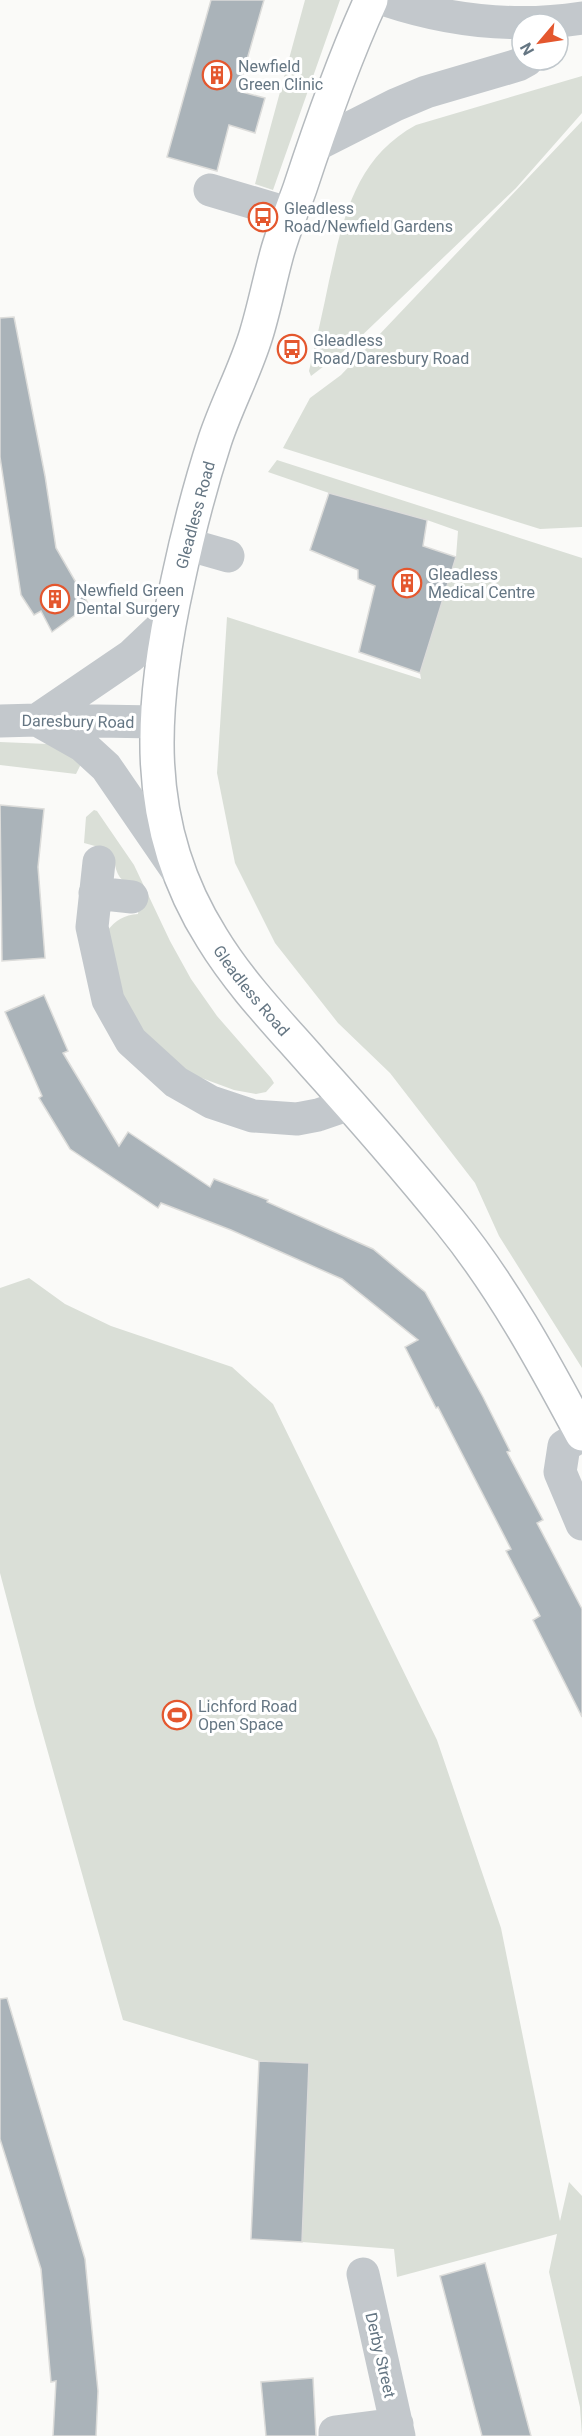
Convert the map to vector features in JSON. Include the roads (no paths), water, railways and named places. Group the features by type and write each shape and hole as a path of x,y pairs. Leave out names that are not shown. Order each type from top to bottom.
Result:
{"main road":[{"name":"Gleadless Road","path":"372,0 353,40 291,213 277,254 256,335 216,438 186,544 169,620 158,693 156,762 160,801 172,851 206,928 232,967 265,1008 350,1104 468,1244 517,1320 582,1434"}],"street":[{"path":"386,0 419,11 490,22 548,24 582,18"},
{"path":"314,146 426,92 510,67"},
{"path":"210,190 291,213"},
{"path":"186,544 228,556"},
{"path":"169,620 131,656 37,720 83,746 106,767 183,879"},
{"name":"Daresbury Road","path":"0,721 157,722"},
{"path":"132,897 97,878 92,927 108,1000 131,1041 176,1082 211,1102 253,1116 297,1119 318,1115 350,1104"},
{"path":"582,1434 564,1446 560,1472 582,1524"},
{"name":"Derby Street","path":"363,2274 398,2430"},
{"path":"335,2436 335,2432 398,2430"}],"place":[{"name":"Newfield Green Clinic","path":"217,75"},
{"name":"Gleadless Road/Newfield Gardens","path":"263,217"},
{"name":"Gleadless Road/Daresbury Road","path":"292,349"},
{"name":"Gleadless Medical Centre","path":"407,583"},
{"name":"Newfield Green Dental Surgery","path":"55,599"},
{"name":"Lichford Road Open Space","path":"177,1715"}]}
